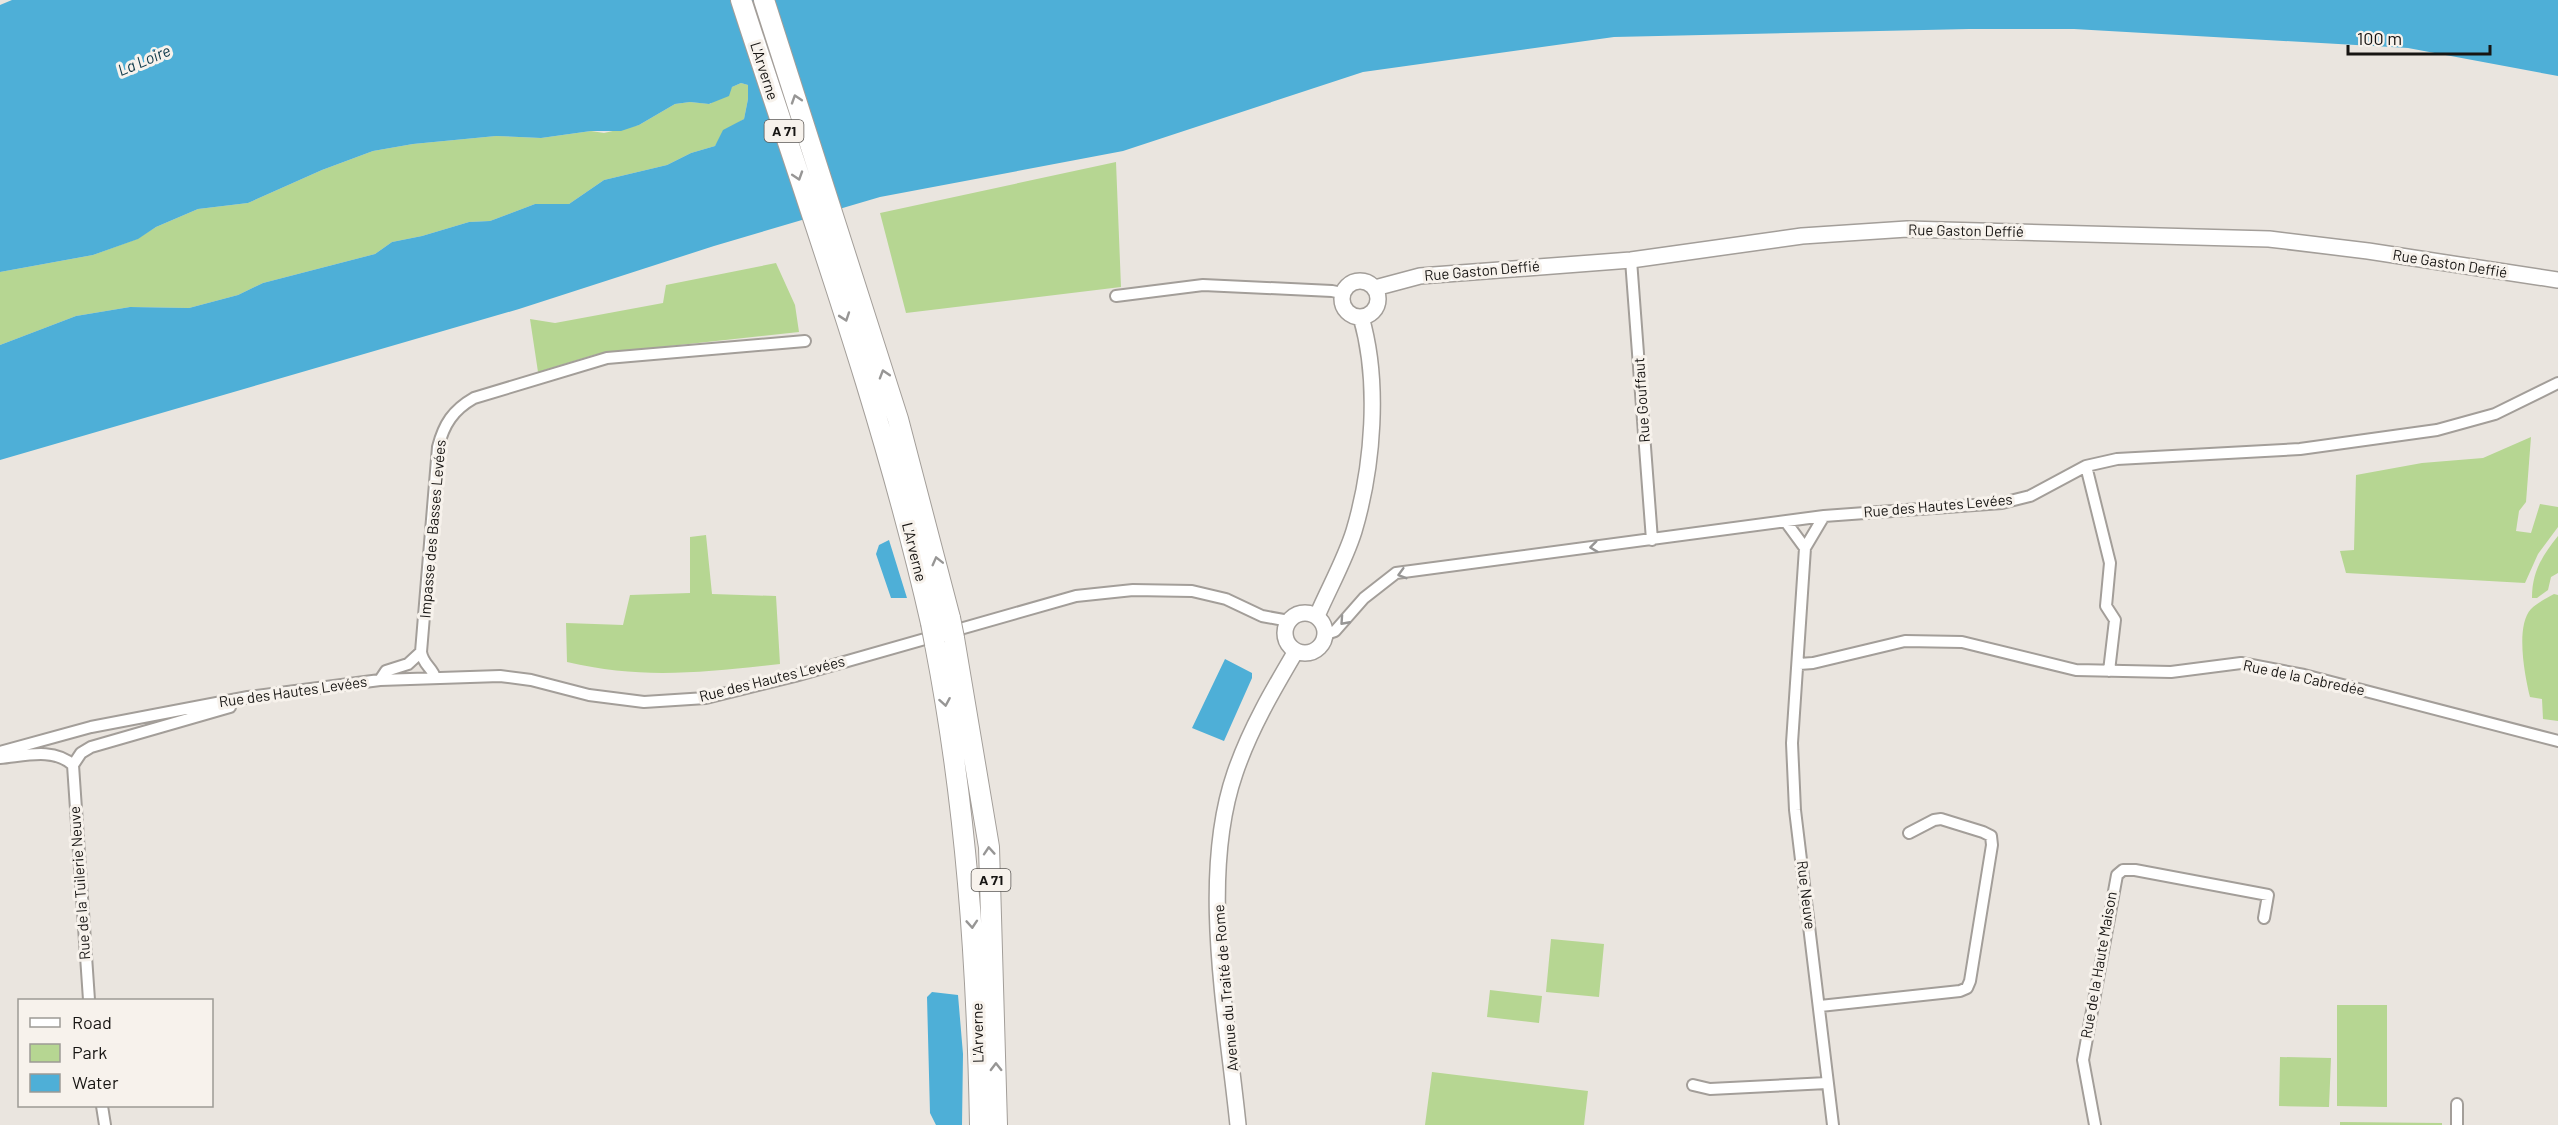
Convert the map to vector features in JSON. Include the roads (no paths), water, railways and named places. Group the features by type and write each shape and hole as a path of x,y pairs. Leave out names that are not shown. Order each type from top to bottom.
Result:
{"highway":[{"name":"L'Arverne","path":"741,0 889,458 931,623 948,717 966,843 977,995 980,1125"},
{"name":"L'Arverne","path":"764,0 905,441 950,618 989,847 997,1125"}],"main road":[{"name":"Rue Gaston Deffié","path":"1375,288 1420,276 1631,260 1848,232 1907,229 2269,239 2368,251 2558,280"},
{"path":"1356,280 1367,281 1375,288 1378,297 1377,306 1371,314 1361,317 1352,316 1345,310 1341,301 1342,293 1347,285 1356,280"},
{"path":"1317,616 1354,532 1366,475 1371,425 1372,367 1361,317"},
{"path":"1305,612 1317,616 1326,634 1321,646 1316,650 1303,653 1296,651 1286,638 1289,621 1305,612"},
{"name":"Avenue du Traité de Rome","path":"1238,1125 1219,936 1220,843 1235,773 1251,732 1296,651"}],"street":[{"name":"Rue Gouffaut","path":"1631,260 1652,540"},
{"path":"1116,296 1203,285 1342,293"},
{"name":"Impasse des Basses Levées","path":"421,652 438,447 446,424 457,408 474,398 608,358 805,341"},
{"name":"Rue des Hautes Levées","path":"1326,634 1335,631 1364,598 1396,573 1824,516 2002,502 2030,496 2086,466 2117,459 2300,449 2437,430 2495,414 2558,383"},
{"path":"2086,466 2110,563 2106,606 2115,620 2109,671"},
{"path":"1786,522 1805,548 1824,516"},
{"name":"Rue Neuve","path":"1805,548 1792,743 1795,810 1833,1125"},
{"name":"Rue des Hautes Levées","path":"0,752 91,727 248,697 380,680 515,677 589,695 644,702 706,698 795,676 1076,596 1133,590 1192,591 1226,599 1262,616 1289,621"},
{"name":"Rue de la Cabredée","path":"1799,664 1813,663 1905,641 1962,642 2076,670 2171,672 2241,663 2304,675 2558,741"},
{"path":"421,652 423,661 435,678"},
{"path":"380,680 387,671 408,664 421,652"},
{"path":"0,758 51,754 60,756 73,765 81,753 91,747 241,703 248,697"},
{"name":"Rue de la Tuilerie Neuve","path":"73,765 90,999"},
{"path":"1820,1006 1960,991 1966,988 1970,981 1992,844 1991,836 1941,819 1934,820 1909,833"},
{"name":"Rue de la Haute Maison","path":"2095,1125 2083,1060 2116,875 2123,870 2135,870 2268,895 2264,918"},
{"path":"1693,1085 1710,1089 1827,1083"},
{"path":"2457,1104 2457,1125"},
{"path":"102,1107 105,1125"}],"water":[{"name":"La Loire","path":"12,0 2558,0 2558,76 2408,48 2074,29 1969,29 1614,37 1363,72 1123,151 880,197 714,246 519,309 0,460 0,345 76,316 130,307 189,308 238,295 263,283 375,254 392,242 469,222 490,221 535,204 569,204 604,180 667,165 691,153 715,146 723,130 744,119 748,99 748,85 741,83 732,87 729,96 709,104 690,102 675,104 639,125 621,131 591,131 541,138 496,136 413,144 373,151 322,170 248,203 198,209 156,227 138,239 93,255 0,272 0,5"},
{"path":"889,540 907,598 891,598 876,554 879,545"},
{"path":"1225,659 1252,673 1252,678 1224,741 1192,728"},
{"path":"932,992 958,995 963,1054 962,1125 936,1125 930,1113 927,997"}]}
